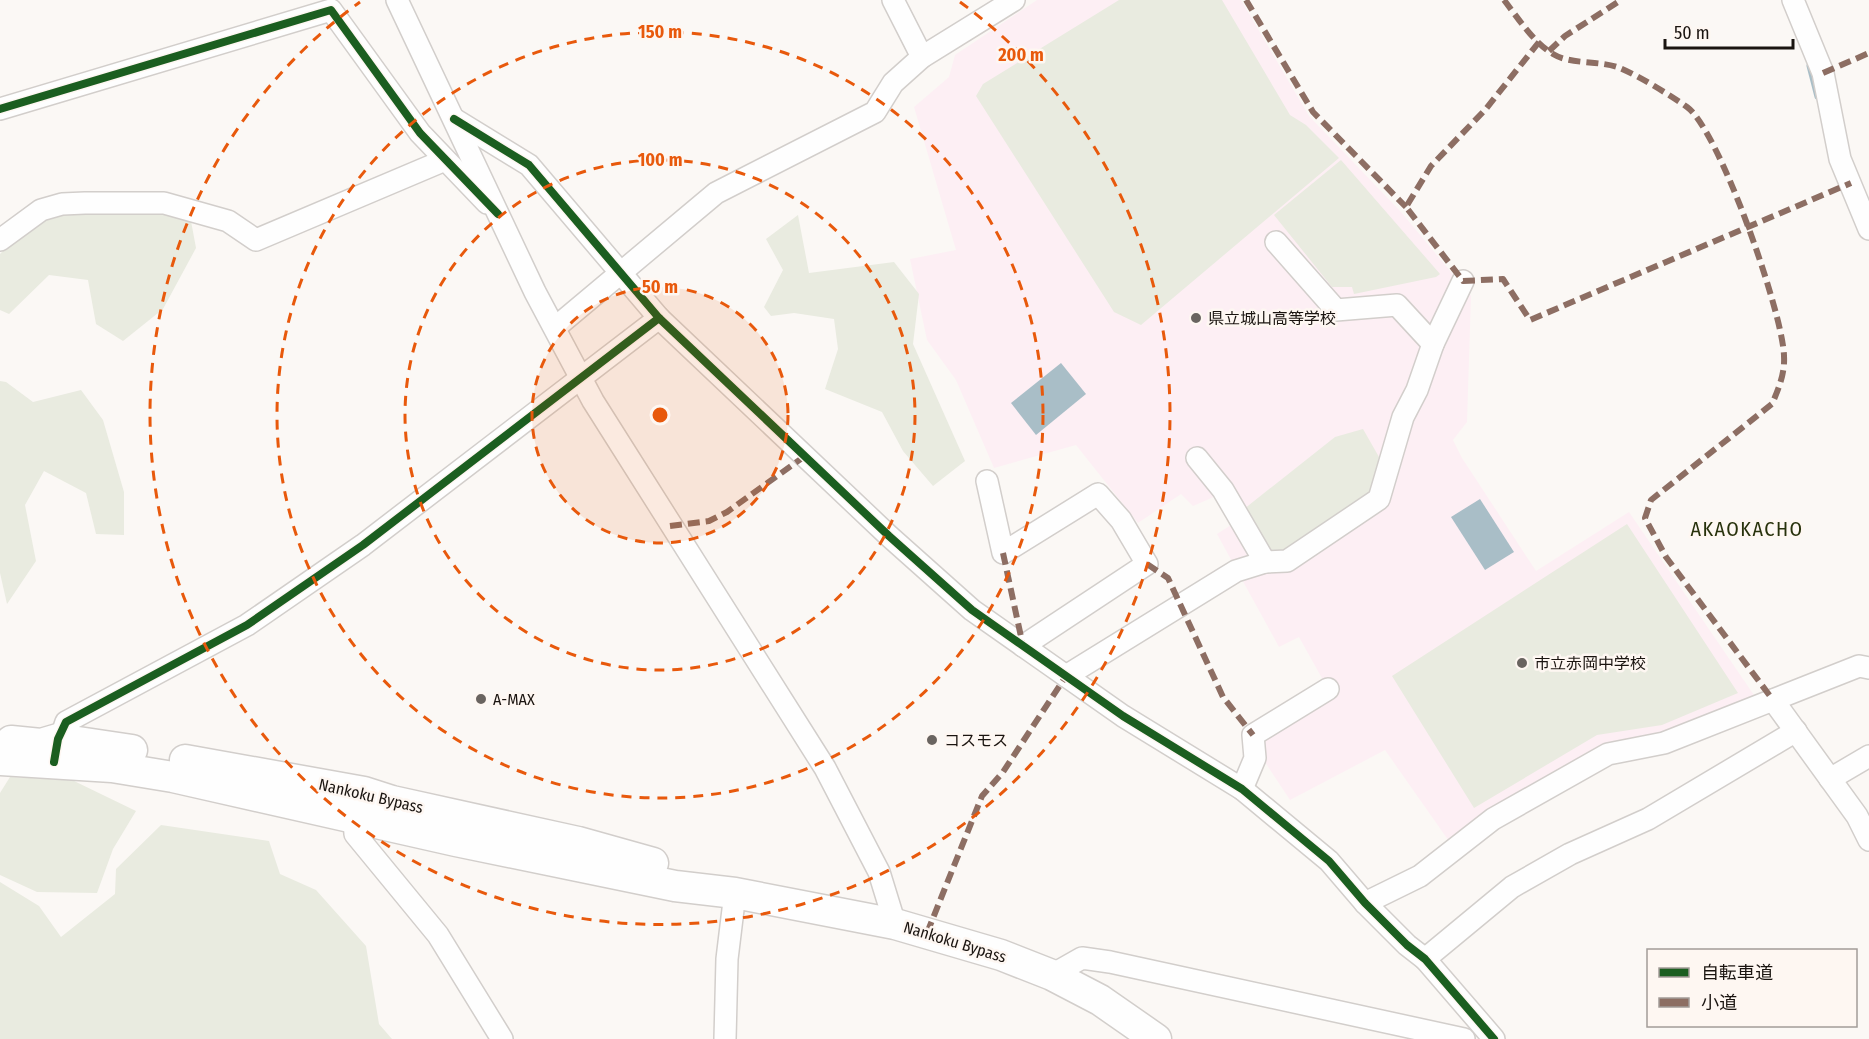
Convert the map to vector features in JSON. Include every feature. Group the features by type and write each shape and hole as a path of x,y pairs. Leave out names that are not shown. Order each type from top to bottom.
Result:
{"highway":[{"name":"Nankoku Bypass","path":"0,741 40,744 112,767 359,805 664,884 735,893 895,924 1001,955 1052,975 1100,1000 1156,1039"},
{"name":"Nankoku Bypass","path":"0,760 56,750"}],"street":[{"path":"397,0 535,291 556,327 579,376 825,768 879,872 895,924"},
{"path":"893,0 922,57"},
{"path":"556,327 716,193 875,112 893,83 922,57 1014,0"},
{"path":"1793,0 1823,73 1840,159 1869,229"},
{"path":"0,109 331,10 420,133 498,214"},
{"path":"454,119 530,165 658,318 897,543 972,610 1123,716 1242,789 1329,861 1365,903 1407,945 1425,959 1494,1039"},
{"path":"0,240 41,210 62,204 164,203 228,221 256,240 445,160"},
{"path":"1276,242 1336,310 1397,305 1433,344"},
{"path":"1066,676 1236,571 1265,562 1287,561 1379,499 1403,417 1417,390 1433,344 1463,280"},
{"path":"56,750 66,722 247,625 363,544 579,376 658,318"},
{"path":"1197,458 1223,490 1265,562"},
{"path":"987,481 1003,553 1098,494 1121,520 1147,564 1023,646"},
{"path":"1365,903 1420,876 1493,819 1608,754 1664,743 1859,666 1869,668"},
{"path":"1242,789 1255,758 1253,735 1328,689"},
{"path":"1773,700 1857,816 1869,840"},
{"path":"1425,959 1512,887 1570,854 1648,819 1796,731"},
{"path":"1830,779 1869,756"},
{"path":"359,805 355,834 438,935 502,1039"},
{"path":"726,1039 727,959 735,893"},
{"path":"1052,975 1082,958 1110,962 1464,1039"}],"shaded area":[{"name":"県立城山高等学校","path":"1037,0 1241,0 1309,116 1401,212 1471,296 1467,422 1453,440 1462,458 1536,571 1629,512 1758,701 1651,738 1451,844 1385,750 1290,800 1263,759 1264,736 1328,689 1299,637 1279,647 1217,534 1231,525 1216,496 1193,506 1181,494 1138,523 1076,445 994,468 956,380 927,340 910,259 956,250 914,107 949,77 955,55"},
{"path":"1119,0 1222,0 1290,115 1306,125 1339,158 1141,325 1114,312 976,96 983,84"},
{"path":"1341,160 1440,274 1436,277 1354,294 1352,287 1332,287 1274,215"},
{"path":"81,210 125,214 163,211 191,221 196,248 163,309 123,341 96,324 88,280 49,275 9,314 0,310 0,254 36,224 46,219"},
{"path":"798,215 809,273 894,262 919,294 913,344 965,461 933,486 903,451 882,412 825,389 838,349 834,319 794,313 771,316 764,307 783,270 766,239"},
{"path":"0,381 6,382 33,402 81,390 103,420 124,492 124,535 96,534 86,493 44,471 25,505 36,561 7,604 0,573"},
{"path":"1363,429 1379,457 1372,495 1282,556 1269,551 1244,509 1335,437"},
{"path":"1627,524 1738,693 1662,725 1597,735 1474,808 1392,676"},
{"path":"10,777 72,780 136,811 113,849 97,893 37,892 0,875 0,793"},
{"path":"161,825 269,841 280,874 316,890 366,946 379,1024 392,1039 0,1039 0,882 39,906 61,937 115,894 116,869"}],"water":[{"path":"1061,363 1086,394 1036,435 1011,403"},
{"path":"1480,499 1514,552 1485,570 1451,517"}],"waterway":[{"path":"1809,66 1817,97"}],"marked path":[{"path":"1246,0 1313,112 1406,207"},
{"path":"1504,0 1532,36 1553,54 1568,60 1620,68 1687,107 1700,123 1716,150 1747,224 1773,302 1781,334 1784,362 1779,386 1772,404 1651,500 1645,518 1666,557 1773,700"},
{"path":"1549,51 1565,36 1621,0"},
{"path":"1539,42 1485,110 1431,166 1406,207 1463,281 1503,279 1530,320 1851,183"},
{"path":"1823,73 1869,53"},
{"path":"670,526 709,521 727,512 805,456"},
{"path":"1003,553 1023,646"},
{"path":"1147,564 1168,578 1223,697 1253,735"},
{"path":"927,933 982,796 1003,772 1066,676"}],"cycle path":[{"path":"0,109 331,10 420,133 498,214"},
{"path":"454,119 529,165 659,318 889,536 972,610 1123,716 1242,789 1329,861 1365,903 1407,945 1425,959 1494,1039"},
{"path":"54,762 58,739 66,722 247,625 363,545 659,318"}],"place":[{"name":"県立城山高等学校","path":"1196,318"},
{"name":"市立赤岡中学校","path":"1522,663"},
{"name":"A-MAX","path":"481,699"},
{"name":"コスモス","path":"932,740"}],"district":[{"name":"AKAOKACHO","path":"1747,529"}]}
